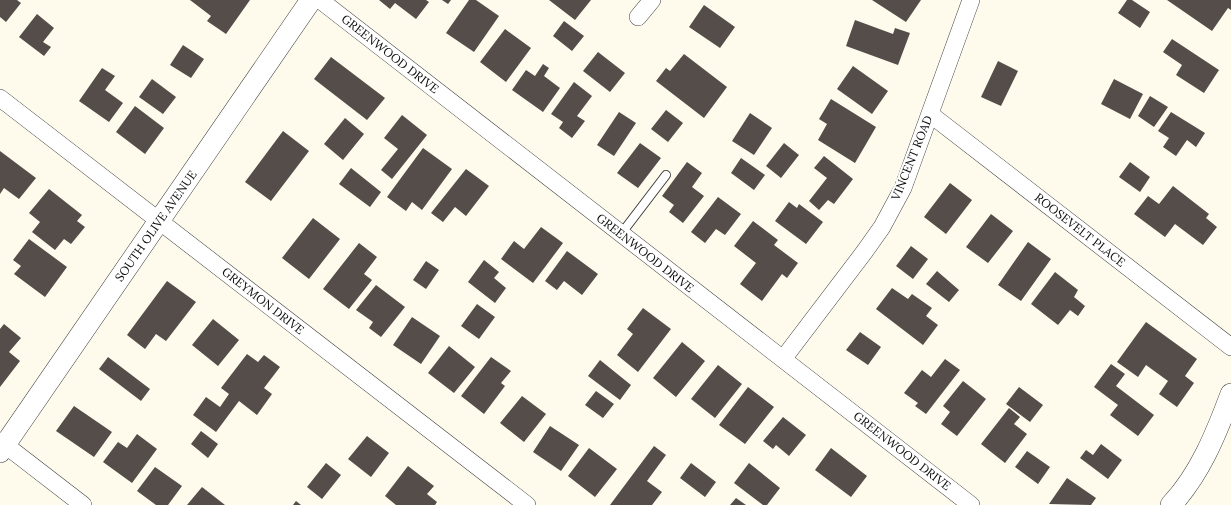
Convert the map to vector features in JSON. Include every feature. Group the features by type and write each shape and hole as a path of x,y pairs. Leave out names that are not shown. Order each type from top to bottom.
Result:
{"street":[{"name":"SOUTH OLIVE AVENUE","path":"2,446 311,0"},
{"name":"GREENWOOD DRIVE","path":"320,0 971,505"},
{"path":"638,17 652,0"},
{"name":"VINCENT ROAD","path":"782,359 882,227 903,188 971,0"},
{"name":"GREYMON DRIVE","path":"0,98 526,505"},
{"name":"ROOSEVELT PLACE","path":"930,114 1231,347"},
{"path":"1171,505 1181,494 1205,456 1218,429 1231,394"},
{"path":"2,446 83,505"}],"lane":[{"path":"621,234 666,175"}],"building":[{"path":"0,0 17,0 21,3 6,22 0,17"},
{"path":"190,0 250,0 226,34 207,21 211,16"},
{"path":"379,0 426,0 429,2 416,19 395,3 390,9"},
{"path":"442,0 451,0 448,4"},
{"path":"469,0 476,0 499,16 474,52 446,33"},
{"path":"549,0 591,0 575,20"},
{"path":"872,0 921,0 906,22"},
{"path":"1127,0 1132,0 1150,12 1140,28 1118,13"},
{"path":"1167,0 1231,0 1231,10 1228,8 1212,31"},
{"path":"704,5 735,27 720,48 689,27"},
{"path":"37,14 54,28 43,42 51,47 44,56 19,37"},
{"path":"855,20 893,34 895,28 910,33 898,65 846,46"},
{"path":"564,21 584,36 572,51 553,36"},
{"path":"505,29 531,48 506,82 480,62"},
{"path":"1172,39 1219,70 1204,93 1176,75 1182,65 1163,52"},
{"path":"183,45 204,59 191,78 170,65"},
{"path":"598,52 625,73 610,92 583,71"},
{"path":"684,54 727,87 704,118 656,81 666,68 670,71"},
{"path":"331,57 385,98 367,120 314,79"},
{"path":"998,61 1018,71 1001,106 981,97"},
{"path":"543,64 549,68 544,76 560,88 543,112 512,90 526,70 535,76"},
{"path":"853,66 888,91 872,114 837,89"},
{"path":"102,68 115,76 105,90 123,103 109,122 79,101"},
{"path":"152,79 176,97 163,114 139,97"},
{"path":"1114,79 1143,94 1130,119 1101,104"},
{"path":"574,82 592,96 577,116 585,121 572,138 559,128 563,122 551,114"},
{"path":"1150,96 1168,107 1154,127 1138,116"},
{"path":"831,99 876,127 855,163 818,140 827,124 819,119"},
{"path":"135,106 164,128 145,154 116,132"},
{"path":"666,110 683,123 668,142 651,129"},
{"path":"619,112 636,123 614,156 597,145"},
{"path":"1171,112 1205,133 1196,147 1187,140 1176,156 1163,147 1169,138 1158,131"},
{"path":"750,113 772,128 754,155 732,141"},
{"path":"402,115 427,135 392,179 381,170 398,149 384,138"},
{"path":"345,118 364,134 343,160 324,144"},
{"path":"283,131 309,151 271,201 245,182"},
{"path":"640,143 661,158 638,188 617,173"},
{"path":"784,143 799,155 781,178 766,166"},
{"path":"423,148 452,169 422,210 412,202 406,211 387,197"},
{"path":"0,151 36,178 19,199 4,188 0,194"},
{"path":"824,156 853,179 834,204 828,200 819,210 809,201 827,178 814,168"},
{"path":"741,158 765,175 754,190 731,173"},
{"path":"687,162 702,173 692,187 704,196 683,223 669,212 674,205 662,196"},
{"path":"1130,162 1150,177 1140,192 1119,177"},
{"path":"351,168 381,192 370,207 339,184"},
{"path":"466,169 489,186 466,216 455,207 443,222 431,213"},
{"path":"950,183 972,200 946,234 924,217"},
{"path":"1173,186 1209,214 1206,218 1217,227 1203,245 1175,224 1165,237 1134,214 1148,196 1159,204"},
{"path":"49,189 82,215 77,221 85,227 71,244 64,239 55,250 32,232 40,222 29,213"},
{"path":"718,197 741,214 725,235 716,229 705,243 691,232"},
{"path":"789,202 797,208 799,204 823,222 806,244 775,221"},
{"path":"991,214 1013,231 988,263 966,247"},
{"path":"313,218 340,239 309,279 282,258"},
{"path":"753,221 778,240 774,245 798,263 787,278 782,274 762,301 740,284 756,263 734,246"},
{"path":"541,227 563,243 533,283 501,259 514,241 524,249"},
{"path":"29,239 67,267 45,297 14,274 21,266 13,260"},
{"path":"1028,242 1051,259 1021,301 998,285"},
{"path":"359,243 377,257 364,274 372,280 349,309 323,289"},
{"path":"911,246 928,259 913,279 896,266"},
{"path":"567,251 598,274 582,295 564,281 557,290 545,281"},
{"path":"484,260 499,272 494,278 506,288 495,303 468,282"},
{"path":"426,261 439,270 426,289 413,280"},
{"path":"937,271 959,290 949,302 926,284"},
{"path":"1055,272 1078,290 1074,297 1085,306 1078,316 1070,310 1058,325 1031,304"},
{"path":"167,281 196,302 166,341 156,334 145,349 127,335"},
{"path":"376,285 405,307 381,337 369,328 373,322 356,310"},
{"path":"892,288 908,299 912,294 932,308 926,316 938,325 923,345 876,309"},
{"path":"477,304 495,317 479,339 461,326"},
{"path":"643,308 671,329 638,372 617,355 633,334 627,329"},
{"path":"412,317 440,336 421,364 393,345"},
{"path":"213,319 239,340 218,366 192,345"},
{"path":"1146,322 1197,359 1185,376 1194,383 1177,407 1159,394 1168,381 1146,365 1138,377 1117,362"},
{"path":"4,324 21,338 9,352 20,361 0,387 0,329"},
{"path":"860,332 881,347 868,365 846,350"},
{"path":"682,342 705,361 676,397 653,378"},
{"path":"449,346 475,367 454,393 428,373"},
{"path":"247,354 258,362 264,355 280,367 264,388 272,394 257,415 239,401 216,432 193,415 206,397 220,407 229,394 221,388"},
{"path":"108,357 150,389 141,401 99,369"},
{"path":"491,357 511,371 501,383 505,386 484,414 461,396"},
{"path":"945,359 960,370 926,414 915,406 918,403 904,393 922,370 931,377"},
{"path":"600,360 631,385 620,400 588,376"},
{"path":"1111,364 1125,374 1116,386 1154,415 1138,436 1110,415 1118,405 1094,387"},
{"path":"718,365 742,384 715,418 691,399"},
{"path":"963,381 986,399 957,436 941,424 950,412 943,406"},
{"path":"748,387 774,407 745,444 719,425"},
{"path":"1019,387 1043,405 1030,422 1006,404"},
{"path":"596,391 614,404 603,418 585,405"},
{"path":"522,396 546,414 524,442 500,423"},
{"path":"74,406 112,432 94,457 56,431"},
{"path":"1009,408 1020,417 1014,424 1027,434 1005,463 981,444"},
{"path":"783,417 806,435 789,456 776,445 773,449 763,441"},
{"path":"550,426 579,445 561,471 533,452"},
{"path":"201,431 218,444 208,458 191,444"},
{"path":"137,434 157,449 132,483 103,462 118,442 127,448"},
{"path":"367,436 389,453 371,477 348,459"},
{"path":"1101,444 1122,460 1108,479 1080,458 1086,450 1093,455"},
{"path":"654,446 666,455 647,481 662,492 652,505 610,505"},
{"path":"589,448 617,469 595,497 568,476"},
{"path":"831,448 867,476 851,497 815,470"},
{"path":"1027,451 1050,467 1038,484 1015,467"},
{"path":"326,463 341,475 322,499 307,487"},
{"path":"691,463 716,482 705,497 680,478"},
{"path":"749,463 780,488 767,505 763,505 734,483"},
{"path":"408,466 434,486 427,494 437,502 435,505 396,505 385,496"},
{"path":"155,467 182,486 168,505 156,505 137,491"},
{"path":"1067,478 1096,498 1091,505 1049,504"},
{"path":"202,487 225,505 187,505"},
{"path":"736,498 746,505 730,505"},
{"path":"296,501 301,505 293,505"}]}
